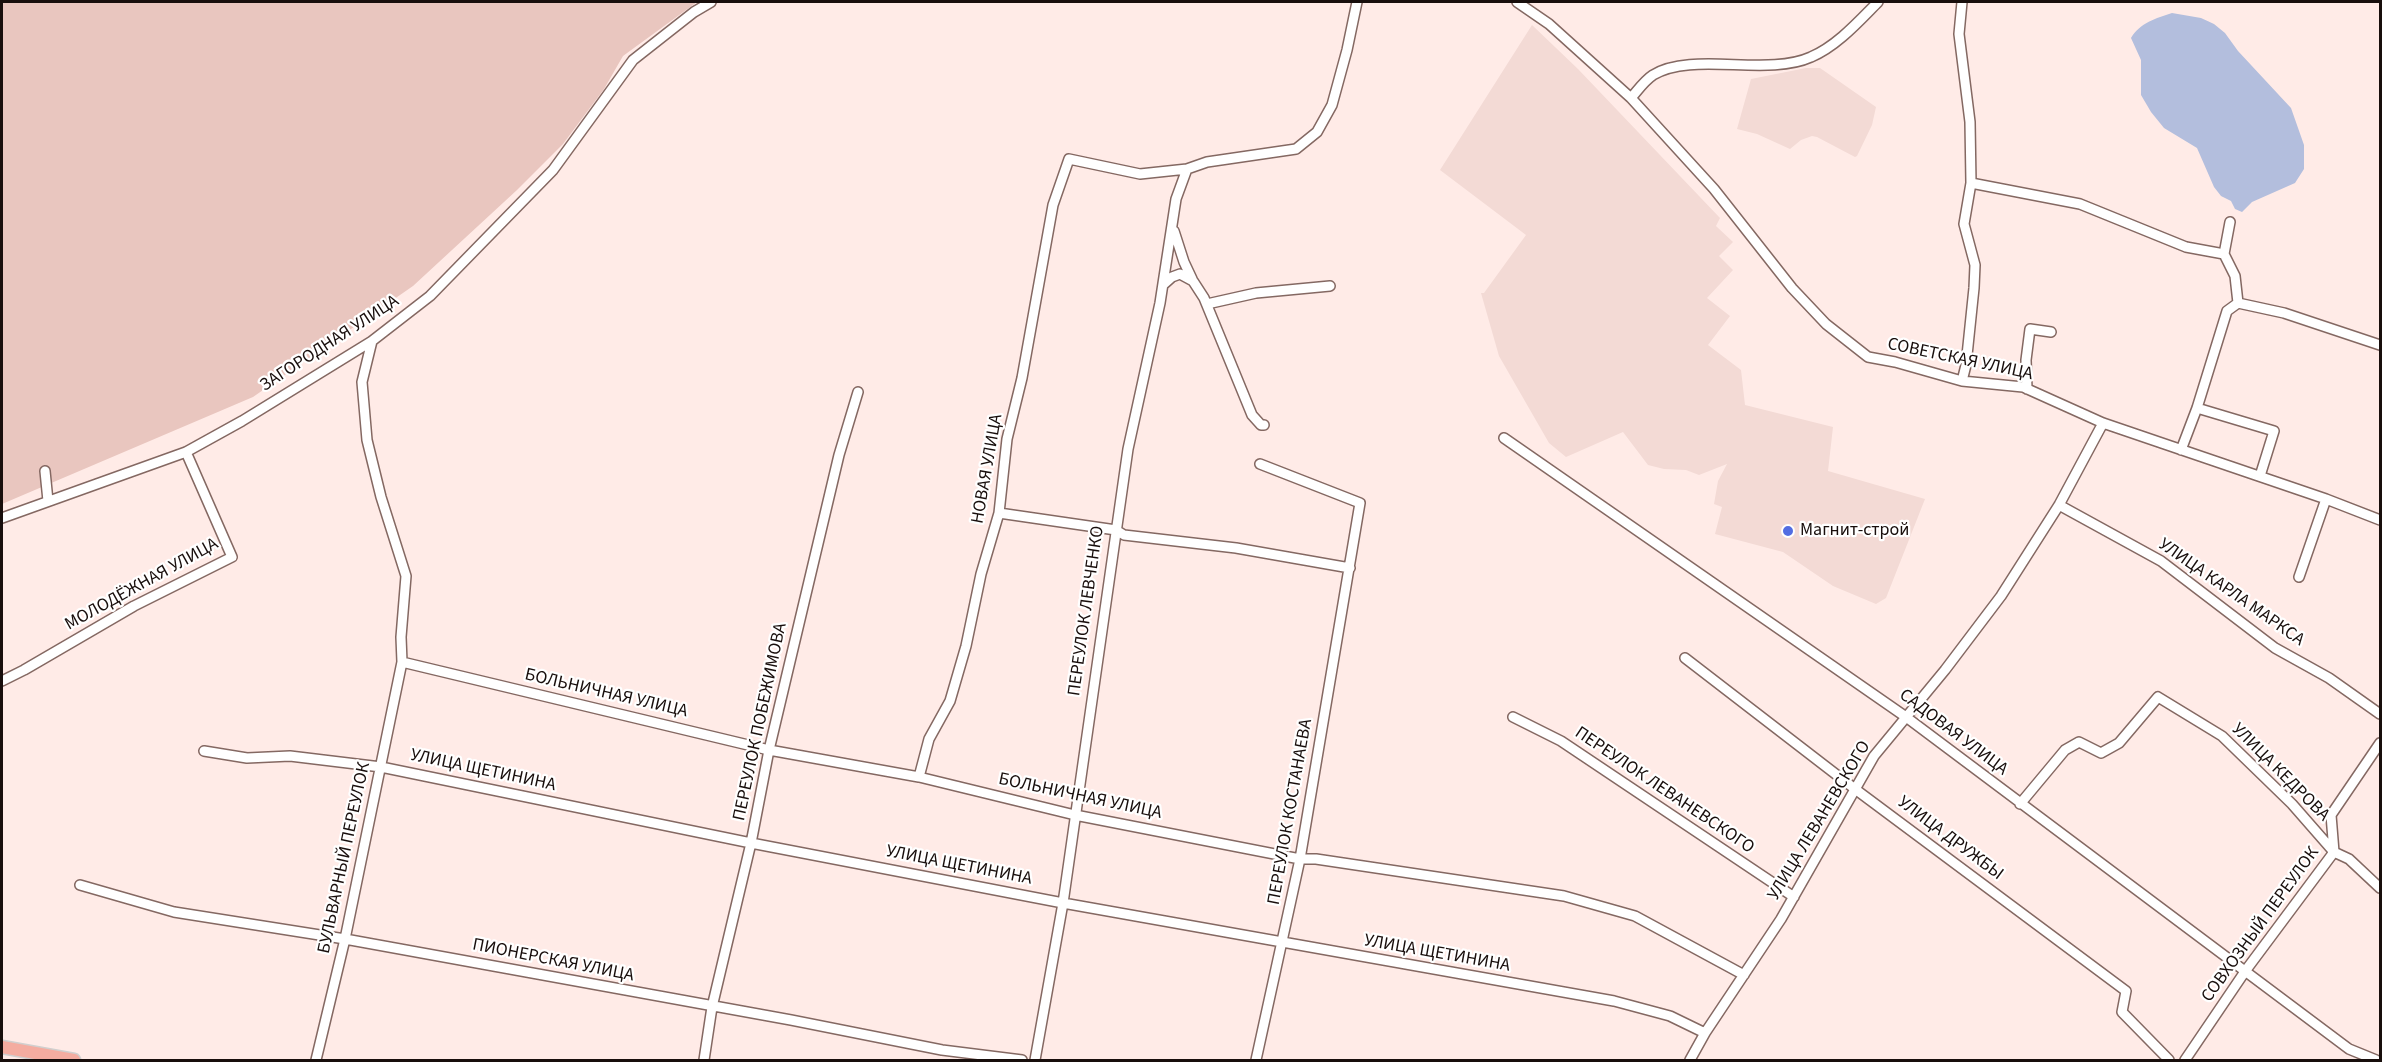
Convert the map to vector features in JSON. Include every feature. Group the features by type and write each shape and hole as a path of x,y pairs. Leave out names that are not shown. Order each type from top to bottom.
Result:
{"main road":[{"path":"2,1047 74,1060"}],"street":[{"name":"ЗАГОРОДНАЯ УЛИЦА","path":"2,518 186,452 242,421 372,341 430,296 553,170 633,60 694,12 711,2"},
{"path":"1187,170 1207,162 1296,149 1317,132 1332,105 1357,2"},
{"name":"СОВЕТСКАЯ УЛИЦА","path":"1517,2 1549,24 1631,98 1714,189 1791,288 1826,324 1868,357 1962,381 2027,389 2103,423 2326,499 2380,520"},
{"path":"1631,98 1653,76 1671,69 1714,64 1767,65 1811,58 1838,40 1878,2"},
{"path":"1962,2 1959,34 1970,122 1971,183 1964,224 1975,265 1962,381"},
{"name":"НОВАЯ УЛИЦА","path":"919,777 929,739 950,701 966,646 981,574 999,513 1007,439 1022,378 1053,205 1069,159 1140,174 1187,170"},
{"name":"ПЕРЕУЛОК ЛЕВЧЕНКО","path":"1035,1060 1063,903 1128,449 1163,285 1176,199 1187,170"},
{"path":"1971,183 2080,204 2186,247 2224,254"},
{"path":"2230,222 2224,254 2235,276 2238,303"},
{"path":"1173,225 1184,262 1207,304 1245,401 1258,422 1264,425"},
{"path":"1163,285 1172,277 1180,274 1193,281"},
{"path":"1207,304 1256,293 1330,286"},
{"path":"2181,450 2197,408 2227,311 2238,303 2284,313 2380,345"},
{"path":"2027,389 2026,360 2030,329 2050,332"},
{"name":"БУЛЬВАРНЫЙ ПЕРЕУЛОК","path":"316,1060 345,939 402,662 401,637 406,576 381,497 367,440 362,382 372,341"},
{"name":"ПЕРЕУЛОК ПОБЕЖИМОВА","path":"704,1060 712,1007 751,843 769,750 839,455 858,392"},
{"path":"2197,408 2274,430 2260,476"},
{"name":"УЛИЦА ЛЕВАНЕВСКОГО","path":"1690,1060 1705,1033 1794,897 1874,756 1945,670 2001,596 2058,505 2103,423"},
{"name":"САДОВАЯ УЛИЦА","path":"1504,438 1906,717 2349,1049 2376,1060"},
{"name":"МОЛОДЁЖНАЯ УЛИЦА","path":"2,681 134,606 232,557 186,452"},
{"name":"ПЕРЕУЛОК КОСТАНАЕВА","path":"1256,1060 1300,859 1360,503 1260,464"},
{"path":"45,471 48,501"},
{"path":"2299,577 2326,499"},
{"name":"УЛИЦА КАРЛА МАРКСА","path":"2058,505 2161,561 2275,648 2329,678 2380,714"},
{"path":"999,513 1116,530 1124,535 1236,548 1350,568"},
{"name":"УЛИЦА ДРУЖБЫ","path":"1685,658 1855,789 2126,991 2122,1012 2169,1060"},
{"name":"БОЛЬНИЧНАЯ УЛИЦА","path":"402,662 769,750 919,777 1075,815 1300,859 1316,859 1495,884 1564,896 1635,916 1744,975"},
{"name":"УЛИЦА КЕДРОВА","path":"2020,804 2065,750 2079,742 2101,753 2119,743 2158,697 2223,736 2292,804 2334,852 2349,859 2380,888"},
{"name":"ПЕРЕУЛОК ЛЕВАНЕВСКОГО","path":"1513,717 1561,741 1794,897"},
{"name":"СОВХОЗНЫЙ ПЕРЕУЛОК","path":"2185,1060 2246,970 2334,852 2331,815 2380,743"},
{"name":"УЛИЦА ЩЕТИНИНА","path":"204,752 247,759 290,756 381,768 1063,903 1283,944 1614,1001 1670,1016 1705,1033"},
{"name":"ПИОНЕРСКАЯ УЛИЦА","path":"80,885 174,912 345,939 791,1020 942,1050 1022,1060"}],"shaded area":[{"path":"2,2 697,2 623,56 604,89 563,144 413,286 253,397 2,504"},
{"path":"1532,25 1578,69 1720,218 1716,226 1733,242 1719,256 1733,270 1707,298 1730,316 1708,345 1741,370 1745,405 1833,427 1828,471 1925,499 1886,598 1876,604 1833,586 1783,552 1715,534 1722,507 1714,504 1718,481 1727,464 1699,475 1686,470 1664,469 1648,465 1623,432 1566,457 1549,443 1499,356 1481,293 1484,293 1526,235 1440,170"},
{"path":"1806,68 1820,68 1876,107 1872,125 1857,156 1817,137 1812,136 1801,140 1790,149 1757,134 1737,129 1751,79"}],"water":[{"path":"2172,13 2201,18 2214,24 2225,33 2238,51 2291,108 2304,145 2304,169 2295,183 2252,202 2242,212 2235,209 2231,201 2221,196 2214,187 2197,148 2164,128 2141,95 2141,60 2131,38 2144,25"}],"place":[{"name":"Магнит-строй","path":"1788,531"}]}
